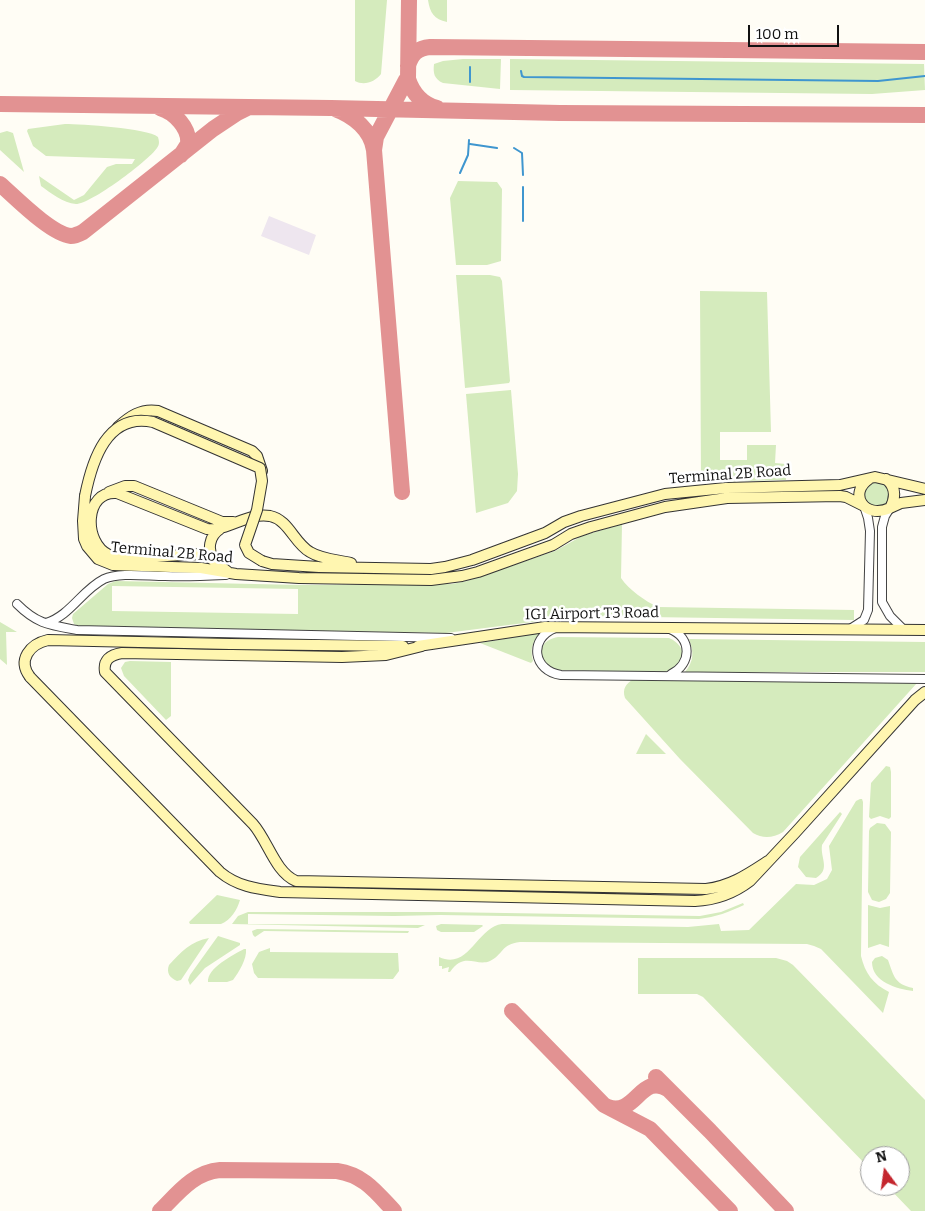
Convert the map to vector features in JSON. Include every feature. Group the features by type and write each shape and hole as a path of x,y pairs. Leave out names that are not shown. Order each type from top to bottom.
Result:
{"main road":[{"name":"Terminal 2B Road","path":"864,506 840,496 727,498 665,507 633,514 591,527 571,534 553,545 462,576 431,580 308,578 236,574 201,568 113,565 103,562 90,552 84,539 83,521 85,496 94,464 106,440 117,428 130,421 138,420 153,422 257,466 262,471 257,510 245,545 249,553 272,564 319,567 431,569 458,564 544,533 564,522 581,516 665,494 726,488 840,485 869,478"},
{"path":"925,489 880,477 869,478 860,490 860,501 873,512 879,512 901,503 925,500"},
{"path":"886,479 895,492 895,498 890,508"},
{"path":"236,522 222,522 134,486 120,487 101,496 94,504 92,525 95,541 104,552 118,557 198,554 207,556 221,568 236,574"},
{"path":"101,496 117,493 200,528 213,530 249,518 273,516 284,524 301,545 310,552 371,568"},
{"path":"581,516 584,526 591,527"},
{"path":"214,561 211,556 210,546 213,535 220,529"},
{"name":"IGI Airport T3 Road","path":"768,861 742,887 718,898 695,901 280,892 258,889 237,883 220,872 30,677 25,666 26,656 32,647 48,640 358,647 422,646 522,630 561,627 925,630"},
{"path":"422,646 386,655 342,657 122,653 108,658 105,672 259,831 282,870 291,879 296,881 706,889 727,885 768,861 915,700 925,692"}],"street":[{"path":"848,630 864,620 868,610 870,530 864,506"},
{"path":"890,508 885,516 882,527 882,602 890,616 904,630"},
{"path":"44,623 55,620 97,583 113,576 199,577 236,574"},
{"path":"17,604 32,618 44,623 77,630 432,636 460,639"},
{"path":"66,612 64,619 70,627 77,630"},
{"path":"561,627 547,631 538,644 538,658 542,665 554,674 925,679"},
{"path":"663,627 679,633 687,647 687,656 679,670 663,676"}],"shaded area":[{"path":"269,216 316,235 309,255 261,236"}],"green space":[{"path":"355,0 387,0 381,74 373,81 366,83 355,81"},
{"path":"428,0 447,0 447,22 433,15"},
{"path":"463,59 501,59 500,89 443,83 436,78 434,64"},
{"path":"510,59 924,64 925,90 872,94 510,90"},
{"path":"65,124 141,131 158,137 159,144 143,162 106,190 83,202 76,204 66,202 41,186 39,176 74,200 84,195 107,167 116,164 132,164 135,159 46,156 33,146 27,131 28,129"},
{"path":"7,131 13,133 24,172 0,150 0,133"},
{"path":"458,181 497,182 502,189 501,261 487,265 456,265 450,198"},
{"path":"456,275 490,275 500,277 502,281 509,383 465,388"},
{"path":"700,291 767,292 771,432 720,432 720,460 747,460 747,445 776,445 775,463 786,464 786,480 701,482"},
{"path":"511,390 518,474 517,491 508,503 476,513 466,394"},
{"path":"881,480 891,490 888,503 884,506 871,506 865,498 866,487 868,483"},
{"path":"622,524 621,578 638,595 658,607 854,610 854,620 579,616 446,633 80,627 74,624 72,618 73,614 108,584 116,581 300,585 452,584 467,581 555,551 582,536","holes":["112,586 298,589 298,614 112,611"]},
{"path":"0,622 17,632 6,632 7,665 0,659"},
{"path":"540,633 532,646 533,661 531,663 480,643"},
{"path":"558,637 669,638 680,647 682,657 677,666 664,672 553,670 542,660 542,647 549,640"},
{"path":"689,639 925,642 925,672 685,672 692,656"},
{"path":"125,662 171,662 171,716 166,720 124,676 121,668"},
{"path":"634,679 917,683 783,832 776,836 768,837 753,833 680,759 625,698 625,687"},
{"path":"646,734 666,754 636,754"},
{"path":"886,766 890,767 891,772 891,817 889,819 880,816 871,819 869,817 871,783"},
{"path":"860,799 863,802 861,956 870,977 889,992 883,1013 821,949 807,944 520,942 509,945 490,961 460,962 450,972 448,972 449,967 442,969 442,966 439,966 439,957 449,960 466,954 486,932 502,924 688,927 719,924 721,931 749,930 796,884 814,885 827,879 832,870 829,846 856,801"},
{"path":"840,812 842,814 822,845 823,871 816,878 806,877 798,867 800,857"},
{"path":"877,823 885,824 891,832 890,893 886,899 879,902 872,900 868,892 869,831"},
{"path":"217,895 240,900 231,917 221,924 190,924 189,922"},
{"path":"743,903 744,905 728,912 699,919 248,914 248,924 425,925 418,928 232,924 238,916 248,912 440,912 700,916 721,912"},
{"path":"868,905 880,908 890,906 889,947 880,944 868,948"},
{"path":"441,924 483,926 474,932 441,932 437,930 436,926"},
{"path":"257,929 409,931 408,933 264,931 255,937 252,931"},
{"path":"218,936 240,943 240,945 205,968 190,985 188,980 190,975"},
{"path":"209,938 181,980 177,981 171,977 168,973 169,965 192,944"},
{"path":"270,948 270,952 398,953 399,971 393,979 258,978 254,973 252,964 259,952"},
{"path":"246,949 246,953 244,961 233,980 227,982 208,982 216,967"},
{"path":"882,956 888,960 898,982 913,988 913,991 886,983 876,975 872,962 875,958"},
{"path":"638,958 776,958 793,965 925,1100 925,1211 911,1211 897,1196 910,1196 910,1146 860,1146 860,1159 703,997 697,994 638,994"}],"waterway":[{"path":"470,67 470,82"},
{"path":"521,71 524,77 878,81 925,76"},
{"path":"460,173 468,155 469,140"},
{"path":"470,144 497,148"},
{"path":"514,148 522,153 523,175"},
{"path":"523,187 523,221"}],"taxiway":[{"path":"409,0 408,79 419,98 437,108"},
{"path":"408,66 415,53 430,47 925,52"},
{"path":"402,492 374,150 376,137 406,80"},
{"path":"0,104 560,113 925,115"},
{"path":"160,108 171,113 184,127 188,144 181,155"},
{"path":"0,184 54,229 63,234 76,235 83,232 213,129 247,108"},
{"path":"335,109 355,120 365,130 374,150"},
{"path":"512,1011 604,1105 650,1129 730,1211"},
{"path":"656,1077 786,1211"},
{"path":"608,1107 618,1108 625,1106 652,1086 659,1086 669,1090"},
{"path":"160,1211 194,1179 220,1170 337,1171 346,1173 355,1176 369,1185 394,1211"}]}
